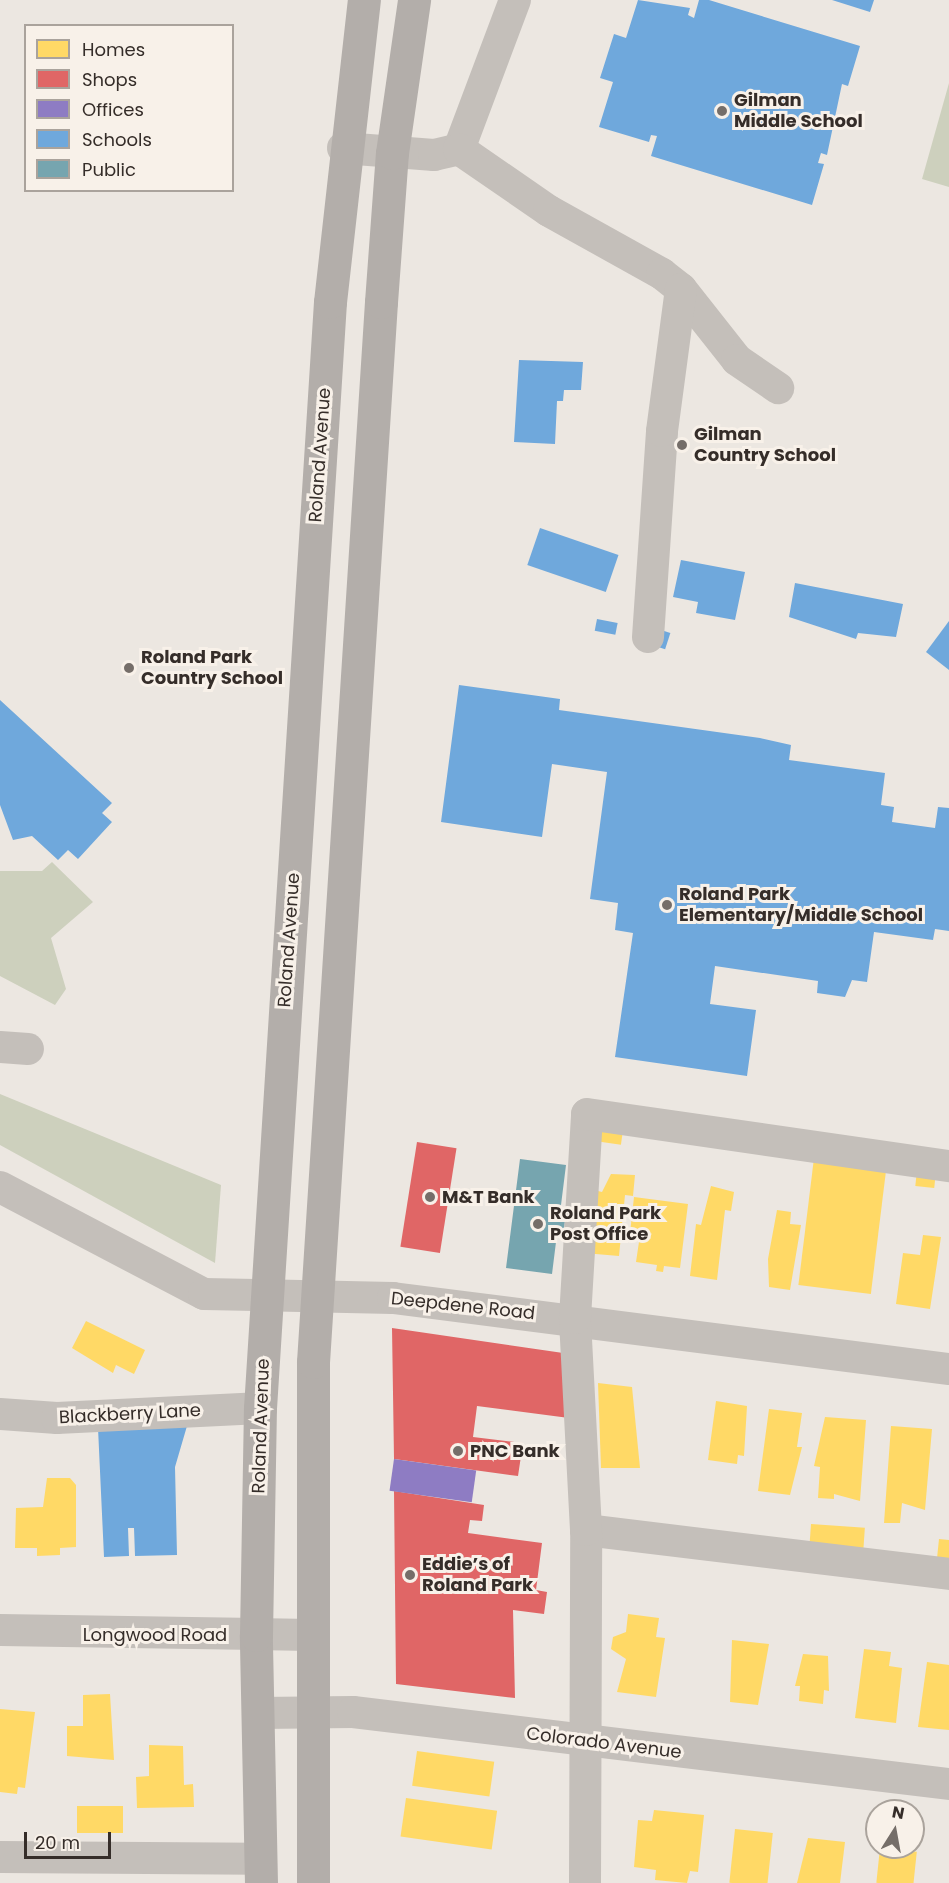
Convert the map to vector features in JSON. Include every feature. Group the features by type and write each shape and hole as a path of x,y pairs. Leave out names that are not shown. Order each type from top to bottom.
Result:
{"main road":[{"name":"Roland Avenue","path":"261,1871 260,1713 256,1635 260,1408 343,148 364,0"},
{"path":"314,1883 311,1635 317,1297 392,153 414,0"}],"street":[{"path":"459,149 516,0"},
{"path":"343,148 392,153 442,154 459,149"},
{"path":"459,149 549,211 681,290 737,360 778,388"},
{"path":"648,637 662,431 681,290"},
{"path":"585,1883 588,1742 586,1530 575,1318 587,1114 949,1166"},
{"name":"Deepdene Road","path":"0,1186 204,1294 393,1298 575,1318 949,1369"},
{"name":"Blackberry Lane","path":"0,1414 57,1418 260,1408"},
{"path":"586,1530 949,1574"},
{"name":"Longwood Road","path":"0,1630 311,1635"},
{"name":"Colorado Avenue","path":"260,1713 352,1712 949,1784"},
{"path":"0,1857 261,1871"}],"green space":[{"path":"949,83 949,187 922,179"},
{"path":"52,862 93,902 51,938 66,989 55,1005 0,976 0,871 42,871"},
{"path":"0,1094 221,1185 215,1263 0,1145"}],"building: Homes":[{"path":"595,1128 623,1132 621,1145 593,1141"},
{"path":"814,1158 886,1167 871,1294 798,1285"},
{"path":"917,1170 936,1172 934,1188 915,1186"},
{"path":"611,1174 635,1175 633,1196 625,1195 619,1256 584,1253 594,1190 602,1192"},
{"path":"711,1186 734,1192 731,1211 725,1210 717,1280 690,1276 696,1224 701,1225"},
{"path":"634,1197 688,1204 680,1268 664,1266 663,1272 656,1271 657,1265 636,1262 640,1235 630,1233"},
{"path":"777,1210 791,1212 790,1224 801,1225 790,1290 769,1287 768,1259"},
{"path":"923,1235 941,1237 930,1309 896,1304 903,1253 920,1255"},
{"path":"86,1321 145,1350 134,1374 116,1365 113,1373 72,1348"},
{"path":"598,1383 632,1387 640,1468 601,1468"},
{"path":"716,1401 747,1406 744,1456 738,1455 737,1464 708,1460"},
{"path":"769,1409 802,1413 797,1447 802,1447 790,1495 758,1491"},
{"path":"825,1417 866,1420 860,1501 834,1494 834,1499 818,1498 820,1467 814,1466"},
{"path":"891,1426 932,1429 925,1510 902,1503 900,1523 884,1523"},
{"path":"47,1478 70,1478 76,1485 76,1547 60,1548 60,1555 37,1556 37,1548 15,1548 16,1508 43,1507"},
{"path":"811,1524 865,1528 863,1556 809,1552"},
{"path":"939,1539 949,1540 949,1569 936,1568"},
{"path":"628,1614 659,1618 656,1637 665,1638 656,1697 617,1692 626,1659 611,1649 613,1637 626,1632"},
{"path":"732,1640 769,1644 758,1705 730,1702"},
{"path":"864,1649 891,1652 889,1666 902,1668 896,1723 855,1718"},
{"path":"803,1654 828,1656 829,1691 824,1690 823,1704 799,1701 800,1686 795,1686"},
{"path":"927,1662 949,1665 949,1730 918,1727"},
{"path":"110,1694 114,1760 67,1756 67,1726 83,1726 83,1695"},
{"path":"0,1709 35,1712 25,1788 18,1787 17,1794 0,1792"},
{"path":"149,1745 183,1746 184,1785 193,1784 194,1807 137,1808 136,1777 149,1776"},
{"path":"417,1751 494,1762 489,1797 412,1786"},
{"path":"406,1798 497,1811 492,1849 401,1837"},
{"path":"77,1806 123,1806 123,1833 77,1833"},
{"path":"654,1810 704,1815 698,1872 690,1871 687,1883 655,1880 656,1870 634,1867 638,1820 652,1821"},
{"path":"735,1829 773,1833 768,1883 729,1883"},
{"path":"808,1838 845,1842 840,1883 797,1883"},
{"path":"879,1859 916,1859 914,1883 876,1883"}],"building: Shops":[{"name":"M&T Bank","path":"417,1142 457,1148 440,1253 400,1247"},
{"path":"392,1328 570,1354 569,1418 477,1406 473,1437 523,1443 518,1476 394,1459"},
{"path":"394,1491 484,1505 482,1521 470,1520 468,1533 542,1543 536,1590 547,1592 544,1614 513,1610 515,1698 396,1684"}],"building: Offices":[{"path":"394,1459 476,1471 472,1502 390,1491"}],"building: Schools":[{"name":"Gilman Middle School","path":"638,0 690,8 688,15 694,18 699,0 709,0 860,46 848,86 842,84 827,155 821,153 818,163 824,164 812,205 651,156 657,136 651,135 649,142 599,127 613,82 600,78 614,34 626,38"},
{"path":"832,0 874,0 870,12"},
{"path":"519,360 583,362 581,390 564,390 563,401 557,401 555,444 514,442"},
{"path":"540,528 618,555 606,592 527,565"},
{"path":"681,560 745,572 735,620 696,613 698,602 673,597"},
{"path":"795,583 903,604 896,637 858,633 856,639 789,617"},
{"path":"597,619 618,623 615,635 595,631"},
{"path":"949,621 949,670 926,652"},
{"path":"658,629 670,633 665,649 653,645"},
{"path":"459,685 560,699 559,710 760,738 791,745 789,760 885,773 881,805 894,807 892,822 935,828 938,807 949,808 949,931 935,929 933,940 874,932 867,982 852,980 845,997 817,993 818,981 715,966 710,1004 756,1010 747,1076 615,1057 633,933 615,930 618,903 590,899 607,772 552,764 542,837 441,822"},
{"path":"0,700 112,803 102,813 112,822 78,859 68,850 58,860 32,836 13,840 0,805"},
{"path":"187,1426 175,1467 177,1555 135,1556 134,1528 128,1528 129,1556 104,1557 98,1428"}],"building: Public":[{"name":"Roland Park Post Office","path":"520,1159 566,1165 560,1213 566,1214 563,1235 557,1234 552,1274 506,1268"}],"place":[{"name":"Gilman Middle School","path":"722,111"},
{"name":"Gilman Country School","path":"682,445"},
{"name":"Roland Park Country School","path":"129,668"},
{"name":"Roland Park Elementary/Middle School","path":"667,905"},
{"name":"M&T Bank","path":"430,1197"},
{"name":"Roland Park Post Office","path":"538,1224"},
{"name":"PNC Bank","path":"458,1451"},
{"name":"Eddie’s of Roland Park","path":"410,1575"}]}
